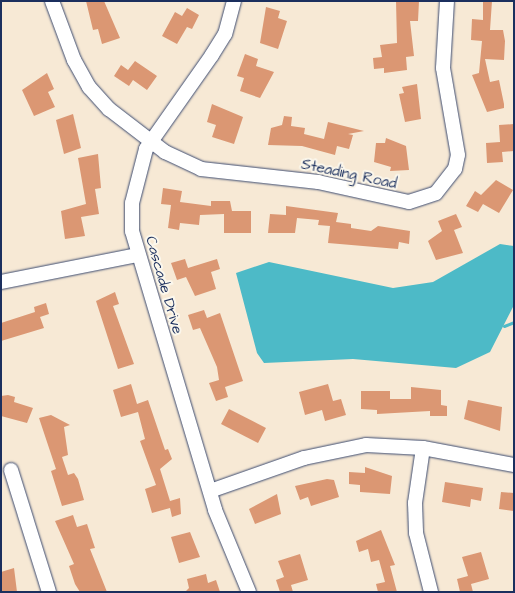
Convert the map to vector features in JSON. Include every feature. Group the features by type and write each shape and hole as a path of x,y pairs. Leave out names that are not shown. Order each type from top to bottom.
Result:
{"street":[{"name":"Steading Road","path":"52,1 74,60 89,87 109,109 150,141 201,169 318,182 393,201 430,196 447,182 458,155 443,68 447,1"},
{"name":"Cascade Drive","path":"234,1 221,41 150,141 136,176 132,203 137,255 210,491 249,592"},
{"path":"1,282 137,255"},
{"path":"210,491 334,449 366,445 423,448 514,465"},
{"path":"423,448 415,504 416,533 431,592"},
{"path":"11,470 49,592"}],"water":[{"path":"500,244 514,246 514,305 490,352 456,368 353,359 264,363 257,353 236,273 269,262 393,288 433,282"}],"building":[{"path":"86,1 104,1 120,38 102,44 98,29 93,30"},
{"path":"396,1 419,1 418,21 410,21 414,56 406,57 407,70 384,73 384,68 374,69 373,58 382,57 380,45 397,43"},
{"path":"483,1 492,1 490,30 503,30 505,41 504,60 485,59 490,82 499,80 504,108 487,112 472,75 479,73 482,41 471,40 472,19 483,20"},
{"path":"266,7 280,11 278,18 287,21 278,49 260,43"},
{"path":"187,8 199,15 192,29 187,27 177,44 162,36 175,12 182,16"},
{"path":"245,54 258,59 256,66 274,72 260,98 240,91 244,78 237,76"},
{"path":"135,61 157,76 147,90 133,80 129,86 114,76 121,65 128,70"},
{"path":"47,73 54,89 48,92 55,107 34,116 22,90"},
{"path":"417,84 421,119 405,122 399,94 404,93 402,87"},
{"path":"212,104 243,117 234,144 212,137 216,125 207,122"},
{"path":"73,114 81,148 64,154 56,120"},
{"path":"284,116 292,117 291,126 305,128 304,134 324,139 328,122 364,131 348,134 353,135 349,149 337,146 335,155 302,146 268,145 271,128 282,125"},
{"path":"514,124 514,151 502,152 503,162 487,163 486,143 500,142 499,125"},
{"path":"386,138 406,146 409,170 390,171 391,167 374,162 376,143 385,143"},
{"path":"98,154 101,188 95,189 99,214 81,217 85,236 65,239 61,211 86,204 78,158"},
{"path":"496,180 513,190 499,213 483,204 478,212 466,206 475,191 481,195"},
{"path":"163,188 182,191 180,202 211,206 211,201 230,201 232,211 251,211 251,233 224,233 224,214 200,215 199,225 180,223 179,230 168,228 171,205 161,204"},
{"path":"286,206 338,213 336,222 351,224 351,228 371,231 378,226 410,231 409,244 399,242 398,249 328,243 330,226 318,225 319,220 297,218 295,233 268,233 270,214 286,215"},
{"path":"456,214 462,227 454,230 463,253 436,260 428,241 442,231 438,221"},
{"path":"185,259 188,268 217,259 220,269 211,272 216,289 195,296 186,277 177,280 171,263"},
{"path":"115,292 119,304 113,306 134,364 118,369 96,301"},
{"path":"46,303 49,314 40,317 44,328 1,341 1,323 35,312 34,307"},
{"path":"204,310 207,318 220,313 243,381 225,387 228,397 216,401 209,383 219,380 217,367 200,328 193,330 188,315"},
{"path":"131,384 137,404 148,400 165,450 168,449 172,459 160,469 170,501 180,498 181,514 172,517 170,508 152,513 145,489 156,485 140,441 145,439 138,412 121,417 113,390"},
{"path":"328,384 333,401 341,399 346,415 325,421 322,410 305,415 299,392"},
{"path":"411,387 441,390 441,405 447,406 447,416 430,416 430,411 377,414 377,410 361,409 361,391 390,391 390,399 411,399"},
{"path":"1,396 15,397 14,402 33,408 27,423 1,416"},
{"path":"468,400 502,407 500,431 464,419"},
{"path":"229,409 266,428 258,443 221,424"},
{"path":"51,415 70,425 64,427 68,455 62,457 68,475 74,473 78,479 84,500 62,506 51,471 56,469 39,418"},
{"path":"365,467 392,476 390,494 360,492 360,485 349,484 349,472 365,473"},
{"path":"327,479 334,480 339,497 311,506 308,497 300,500 295,486"},
{"path":"445,482 483,488 481,501 471,499 470,507 442,502"},
{"path":"501,492 514,493 514,511 499,509"},
{"path":"277,494 281,514 255,524 249,509"},
{"path":"73,515 77,527 87,524 95,548 90,549 107,592 80,592 75,584 69,566 74,564 55,521"},
{"path":"381,530 395,565 390,566 397,592 378,592 376,584 385,582 379,560 371,562 368,549 359,552 356,541"},
{"path":"190,532 200,557 179,563 171,537"},
{"path":"481,552 489,579 471,584 473,592 460,592 457,579 468,576 462,557"},
{"path":"300,554 308,580 291,585 293,592 280,592 276,580 284,577 278,561"},
{"path":"14,568 17,592 1,592 1,572"},
{"path":"206,574 208,583 216,580 220,592 185,592 189,588 187,579"}],"waterway":[{"path":"504,326 514,322"}]}
